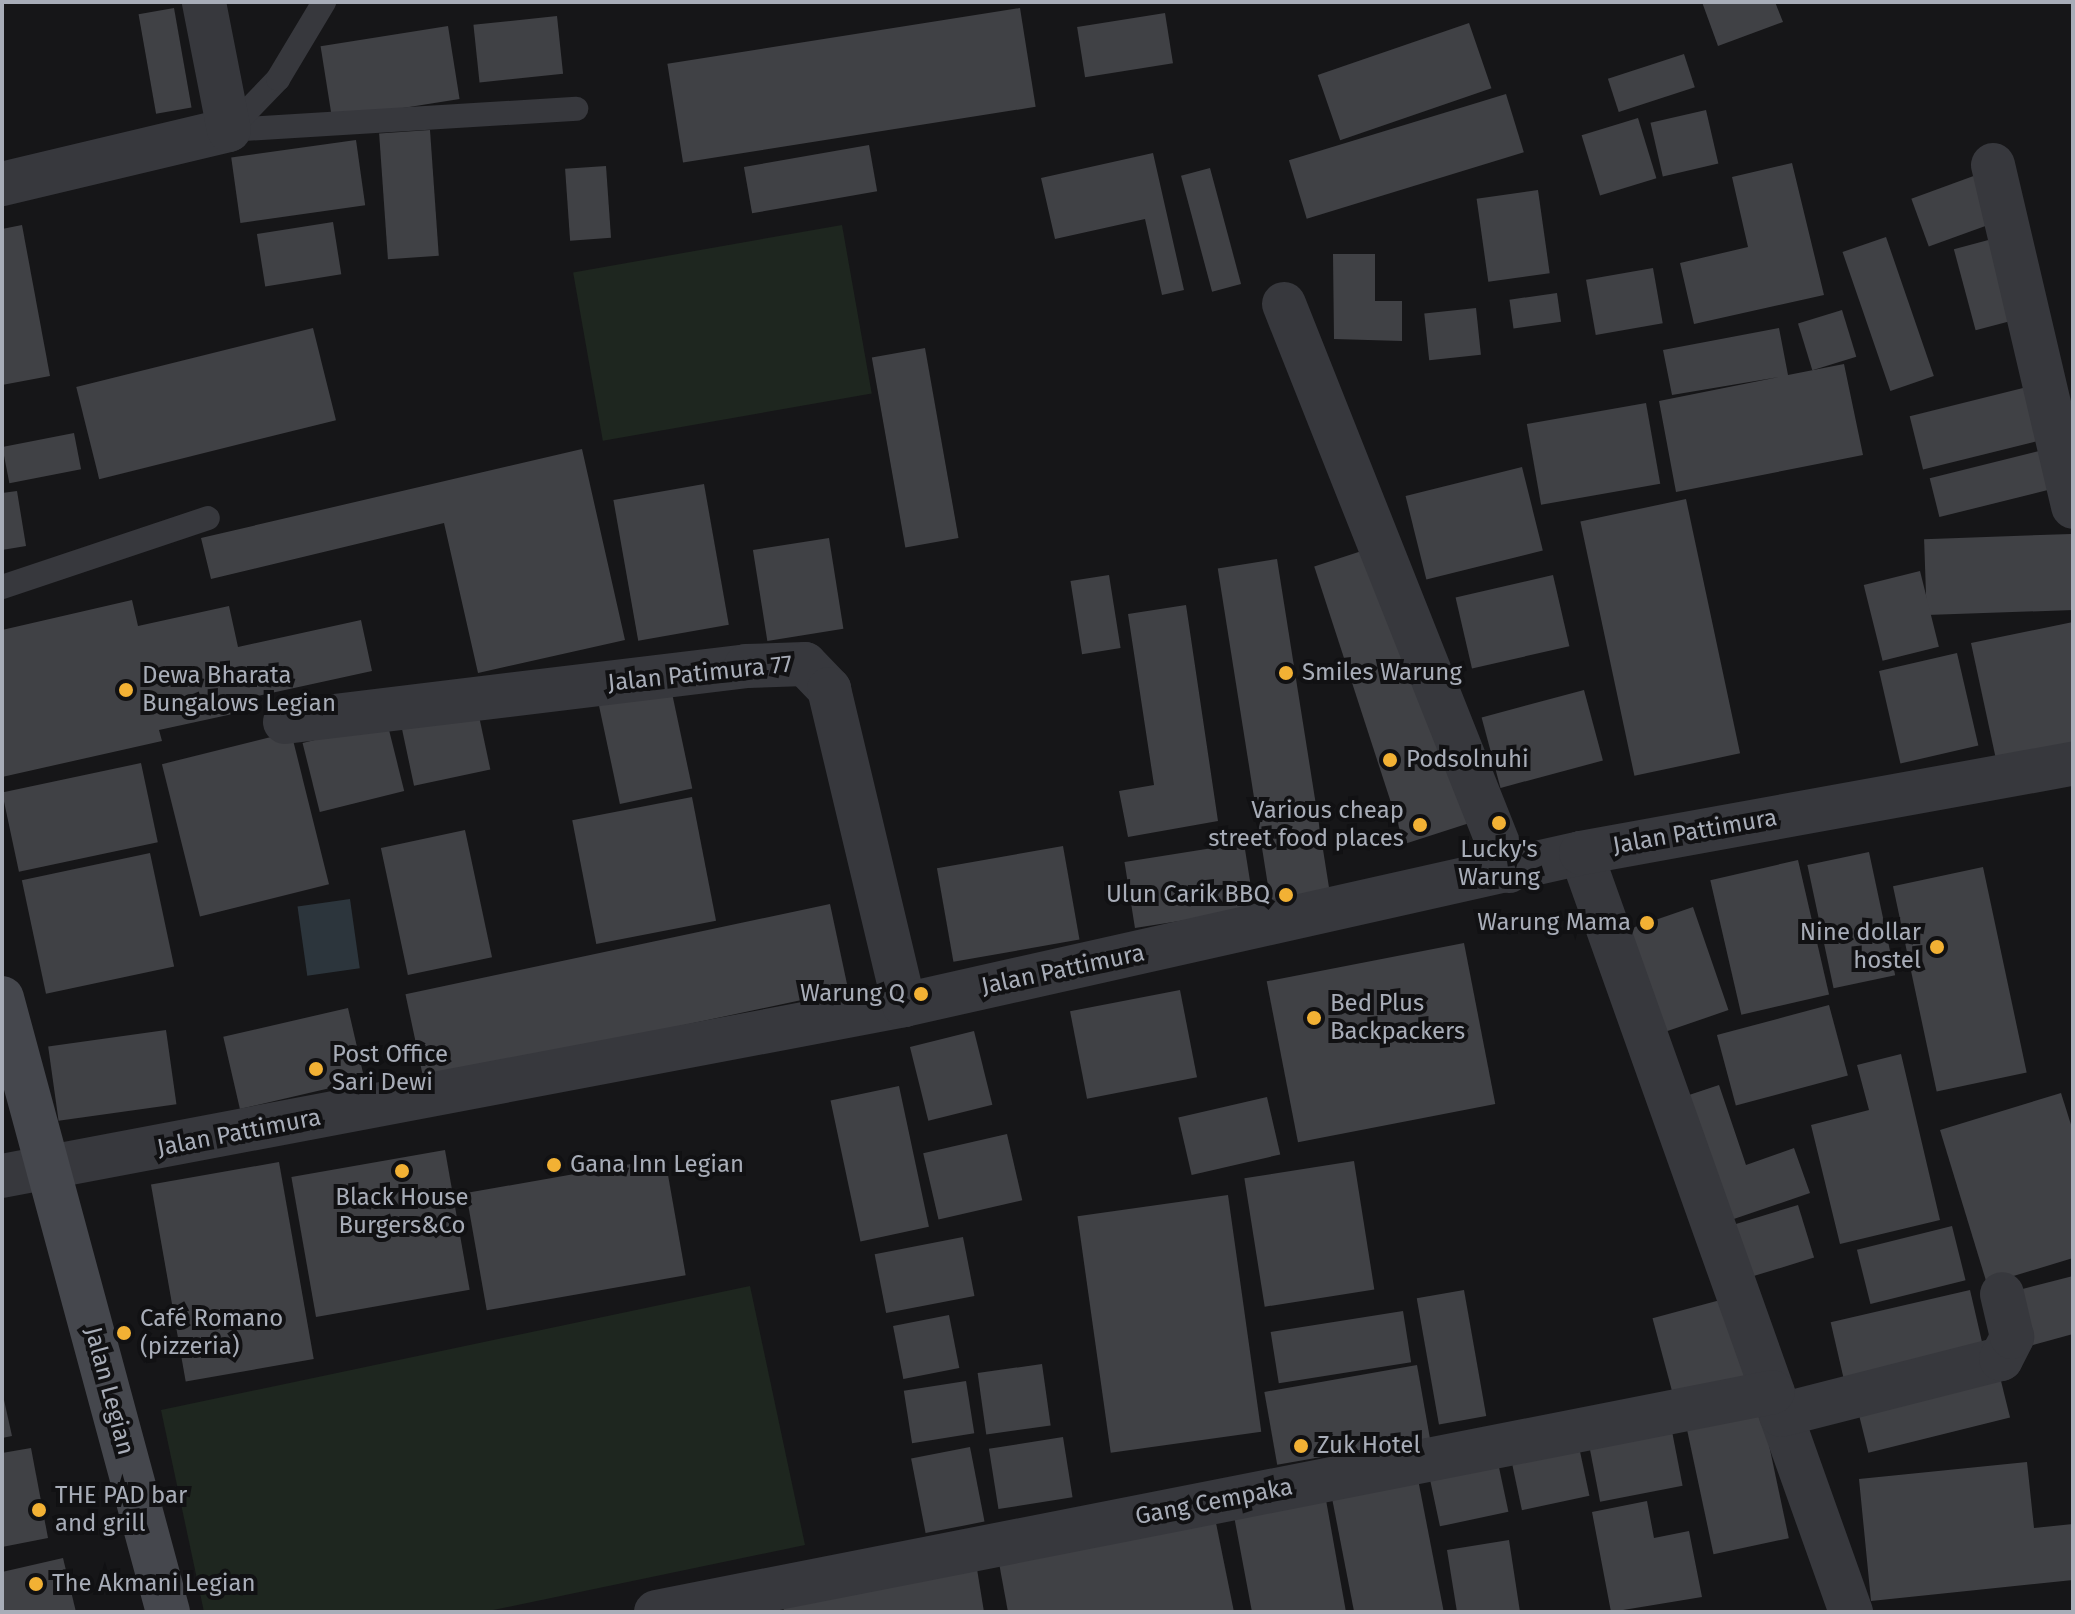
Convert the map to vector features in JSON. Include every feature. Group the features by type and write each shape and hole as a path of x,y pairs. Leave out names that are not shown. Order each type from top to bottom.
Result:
{"main road":[{"name":"Jalan Legian","path":"2,998 168,1612"}],"street":[{"path":"2,184 229,130 204,2"},
{"path":"1993,165 2073,507"},
{"path":"1284,304 1509,871"},
{"name":"Jalan Patimura 77","path":"285,722 746,666 805,664 829,689 904,1005"},
{"name":"Jalan Pattimura","path":"2,1176 50,1170 904,1005 1581,853 2073,764"},
{"path":"1581,853 1851,1612"},
{"name":"Gang Cempaka","path":"656,1612 1777,1404 2001,1359 2012,1337 2002,1294"}],"lane":[{"path":"229,130 278,79 324,2"},
{"path":"229,130 576,109"},
{"path":"2,587 208,518"}],"shaded area":[{"path":"842,225 872,393 603,441 573,272"},
{"path":"350,899 360,968 307,976 298,906"},
{"path":"750,1286 805,1545 484,1612 204,1612 161,1410"}],"building":[{"path":"1702,2 1775,2 1783,22 1718,46"},
{"path":"174,8 192,107 156,114 139,14"},
{"path":"1020,8 1036,107 683,163 667,64"},
{"path":"1165,13 1173,63 1085,77 1077,27"},
{"path":"557,16 563,74 480,82 473,25"},
{"path":"1469,23 1491,88 1340,140 1318,75"},
{"path":"448,26 460,99 332,119 321,46"},
{"path":"1684,54 1695,87 1619,112 1608,79"},
{"path":"1506,94 1524,152 1307,219 1289,160"},
{"path":"1706,110 1718,164 1663,176 1650,123"},
{"path":"1638,118 1656,178 1600,195 1582,135"},
{"path":"430,130 439,256 388,259 379,134"},
{"path":"356,140 365,205 240,223 231,158"},
{"path":"869,145 877,191 752,213 744,167"},
{"path":"1153,153 1184,290 1162,295 1145,219 1055,239 1041,178"},
{"path":"1792,163 1824,295 1694,324 1680,263 1748,247 1732,177"},
{"path":"606,166 611,238 570,241 565,169"},
{"path":"1210,168 1241,284 1212,292 1181,176"},
{"path":"1979,174 1996,222 1929,247 1911,199"},
{"path":"1538,190 1550,273 1488,282 1477,199"},
{"path":"333,222 341,274 265,286 257,234"},
{"path":"22,225 50,376 2,385 2,229"},
{"path":"2007,235 2029,316 1976,330 1954,249"},
{"path":"1886,237 1934,376 1890,391 1843,252"},
{"path":"1333,254 1375,254 1375,301 1402,301 1402,341 1334,339"},
{"path":"1653,268 1663,323 1596,335 1586,280"},
{"path":"1557,293 1561,322 1514,328 1509,300"},
{"path":"1476,308 1481,355 1429,360 1424,313"},
{"path":"1842,310 1856,357 1812,370 1798,323"},
{"path":"313,328 336,420 99,479 76,387"},
{"path":"1779,328 1788,375 1844,364 1863,455 1676,492 1659,401 1779,377 1672,395 1663,350"},
{"path":"925,348 959,538 905,547 872,357"},
{"path":"2031,386 2044,439 1923,470 1910,416"},
{"path":"1646,403 1660,484 1541,505 1527,424"},
{"path":"74,433 81,469 9,483 2,447"},
{"path":"2051,448 2061,487 1939,517 1930,478"},
{"path":"582,449 625,640 478,673 444,523 211,579 201,538"},
{"path":"1522,467 1543,550 1426,579 1406,496"},
{"path":"704,484 729,625 638,641 613,500"},
{"path":"17,491 26,546 2,550 2,493"},
{"path":"1686,499 1740,753 1634,776 1580,521"},
{"path":"2071,534 2073,610 1927,615 1924,539"},
{"path":"829,538 843,629 767,641 753,550"},
{"path":"1377,546 1467,824 1404,844 1314,566"},
{"path":"1277,559 1332,905 1272,914 1218,568"},
{"path":"1920,571 1939,647 1883,661 1864,585"},
{"path":"1109,575 1121,648 1082,654 1070,581"},
{"path":"1553,575 1569,646 1472,669 1456,597"},
{"path":"132,600 138,626 229,606 238,647 361,620 372,671 248,698 251,710 159,730 162,741 2,777 2,630"},
{"path":"1186,605 1218,821 1128,837 1119,791 1154,785 1128,614"},
{"path":"2073,622 2073,748 1997,764 1971,643"},
{"path":"1957,653 1978,746 1900,764 1879,671"},
{"path":"669,679 692,789 620,804 597,694"},
{"path":"1584,690 1603,761 1501,788 1482,717"},
{"path":"476,702 490,769 414,786 400,718"},
{"path":"387,722 404,791 320,812 303,743"},
{"path":"291,732 329,884 200,917 162,764"},
{"path":"141,763 158,842 19,872 2,793"},
{"path":"692,797 716,921 596,944 572,820"},
{"path":"465,830 492,957 408,975 381,848"},
{"path":"1244,843 1254,909 1135,928 1124,862"},
{"path":"1063,846 1079,940 953,962 937,868"},
{"path":"1869,852 1895,975 1834,988 1807,865"},
{"path":"150,853 174,966 46,994 22,880"},
{"path":"1798,860 1829,994 1741,1015 1710,880"},
{"path":"1983,867 2027,1072 1937,1092 1893,886"},
{"path":"830,904 848,990 424,1080 405,994"},
{"path":"1693,907 1728,1010 1659,1034 1624,931"},
{"path":"1464,943 1495,1104 1298,1142 1267,981"},
{"path":"1180,990 1197,1077 1087,1099 1070,1011"},
{"path":"1829,1005 1848,1076 1736,1106 1717,1035"},
{"path":"348,1008 365,1080 240,1109 223,1037"},
{"path":"166,1030 176,1104 59,1121 48,1047"},
{"path":"974,1031 992,1105 928,1121 910,1047"},
{"path":"1901,1054 1940,1220 1840,1244 1811,1125 1869,1110 1857,1065"},
{"path":"1719,1085 1746,1165 1794,1148 1810,1193 1722,1223 1680,1098"},
{"path":"899,1086 929,1227 860,1241 831,1101"},
{"path":"2061,1093 2073,1131 2073,1258 1987,1284 1940,1130"},
{"path":"1267,1097 1280,1154 1192,1175 1178,1117"},
{"path":"1007,1134 1022,1200 939,1220 923,1153"},
{"path":"445,1150 470,1290 316,1317 291,1177"},
{"path":"665,1158 686,1275 487,1310 466,1193"},
{"path":"1354,1161 1374,1289 1265,1307 1244,1178"},
{"path":"279,1162 314,1359 186,1382 151,1185"},
{"path":"1228,1195 1261,1432 1111,1453 1077,1216"},
{"path":"1798,1205 1814,1258 1747,1278 1731,1225"},
{"path":"1952,1226 1966,1280 1870,1304 1857,1250"},
{"path":"963,1237 974,1296 886,1313 875,1254"},
{"path":"2073,1276 2073,1334 2026,1347 2011,1292"},
{"path":"1464,1290 1486,1416 1439,1424 1417,1298"},
{"path":"1970,1290 1985,1353 1845,1386 1831,1322"},
{"path":"1724,1299 1745,1377 1673,1396 1653,1318"},
{"path":"1403,1311 1411,1362 1279,1383 1271,1332"},
{"path":"949,1315 959,1368 903,1379 893,1326"},
{"path":"1042,1364 1051,1425 986,1434 978,1373"},
{"path":"1417,1365 1430,1438 1277,1465 1264,1392"},
{"path":"1997,1365 2010,1417 1868,1453 1855,1400"},
{"path":"966,1381 974,1433 912,1443 904,1391"},
{"path":"2,1391 12,1436 2,1438"},
{"path":"1762,1412 1789,1538 1714,1554 1687,1428"},
{"path":"1670,1421 1683,1486 1600,1502 1588,1437"},
{"path":"1063,1437 1073,1497 998,1509 989,1449"},
{"path":"1578,1442 1589,1496 1522,1510 1511,1456"},
{"path":"970,1447 985,1522 926,1533 911,1458"},
{"path":"31,1448 48,1538 2,1547 2,1453"},
{"path":"1497,1458 1508,1512 1440,1526 1429,1473"},
{"path":"2027,1462 2034,1528 2073,1524 2073,1580 1871,1601 1859,1479"},
{"path":"1416,1469 1444,1612 1354,1612 1330,1486"},
{"path":"1326,1500 1346,1612 1252,1612 1234,1516"},
{"path":"1647,1501 1654,1538 1689,1531 1702,1597 1611,1612 1592,1512"},
{"path":"1216,1523 1234,1612 1008,1612 999,1563"},
{"path":"1509,1540 1520,1612 1457,1612 1447,1550"},
{"name":"The Akmani Legian","path":"63,1558 76,1612 2,1612 2,1572"},
{"path":"977,1569 984,1612 784,1612 783,1604"}],"place":[{"name":"Smiles Warung","path":"1286,673"},
{"name":"Dewa Bharata Bungalows Legian","path":"126,690"},
{"name":"Podsolnuhi","path":"1390,760"},
{"name":"Lucky's Warung","path":"1499,823"},
{"name":"Various cheap street food places","path":"1420,825"},
{"name":"Ulun Carik BBQ","path":"1286,895"},
{"name":"Warung Mama","path":"1647,923"},
{"name":"Nine dollar hostel","path":"1937,947"},
{"name":"Warung Q","path":"921,994"},
{"name":"Bed Plus Backpackers","path":"1314,1018"},
{"name":"Post Office Sari Dewi","path":"316,1069"},
{"name":"Gana Inn Legian","path":"554,1165"},
{"name":"Black House Burgers&Co","path":"402,1171"},
{"name":"Café Romano (pizzeria)","path":"124,1333"},
{"name":"Zuk Hotel","path":"1301,1446"},
{"name":"THE PAD bar and grill","path":"39,1510"},
{"name":"The Akmani Legian","path":"36,1584"}]}
